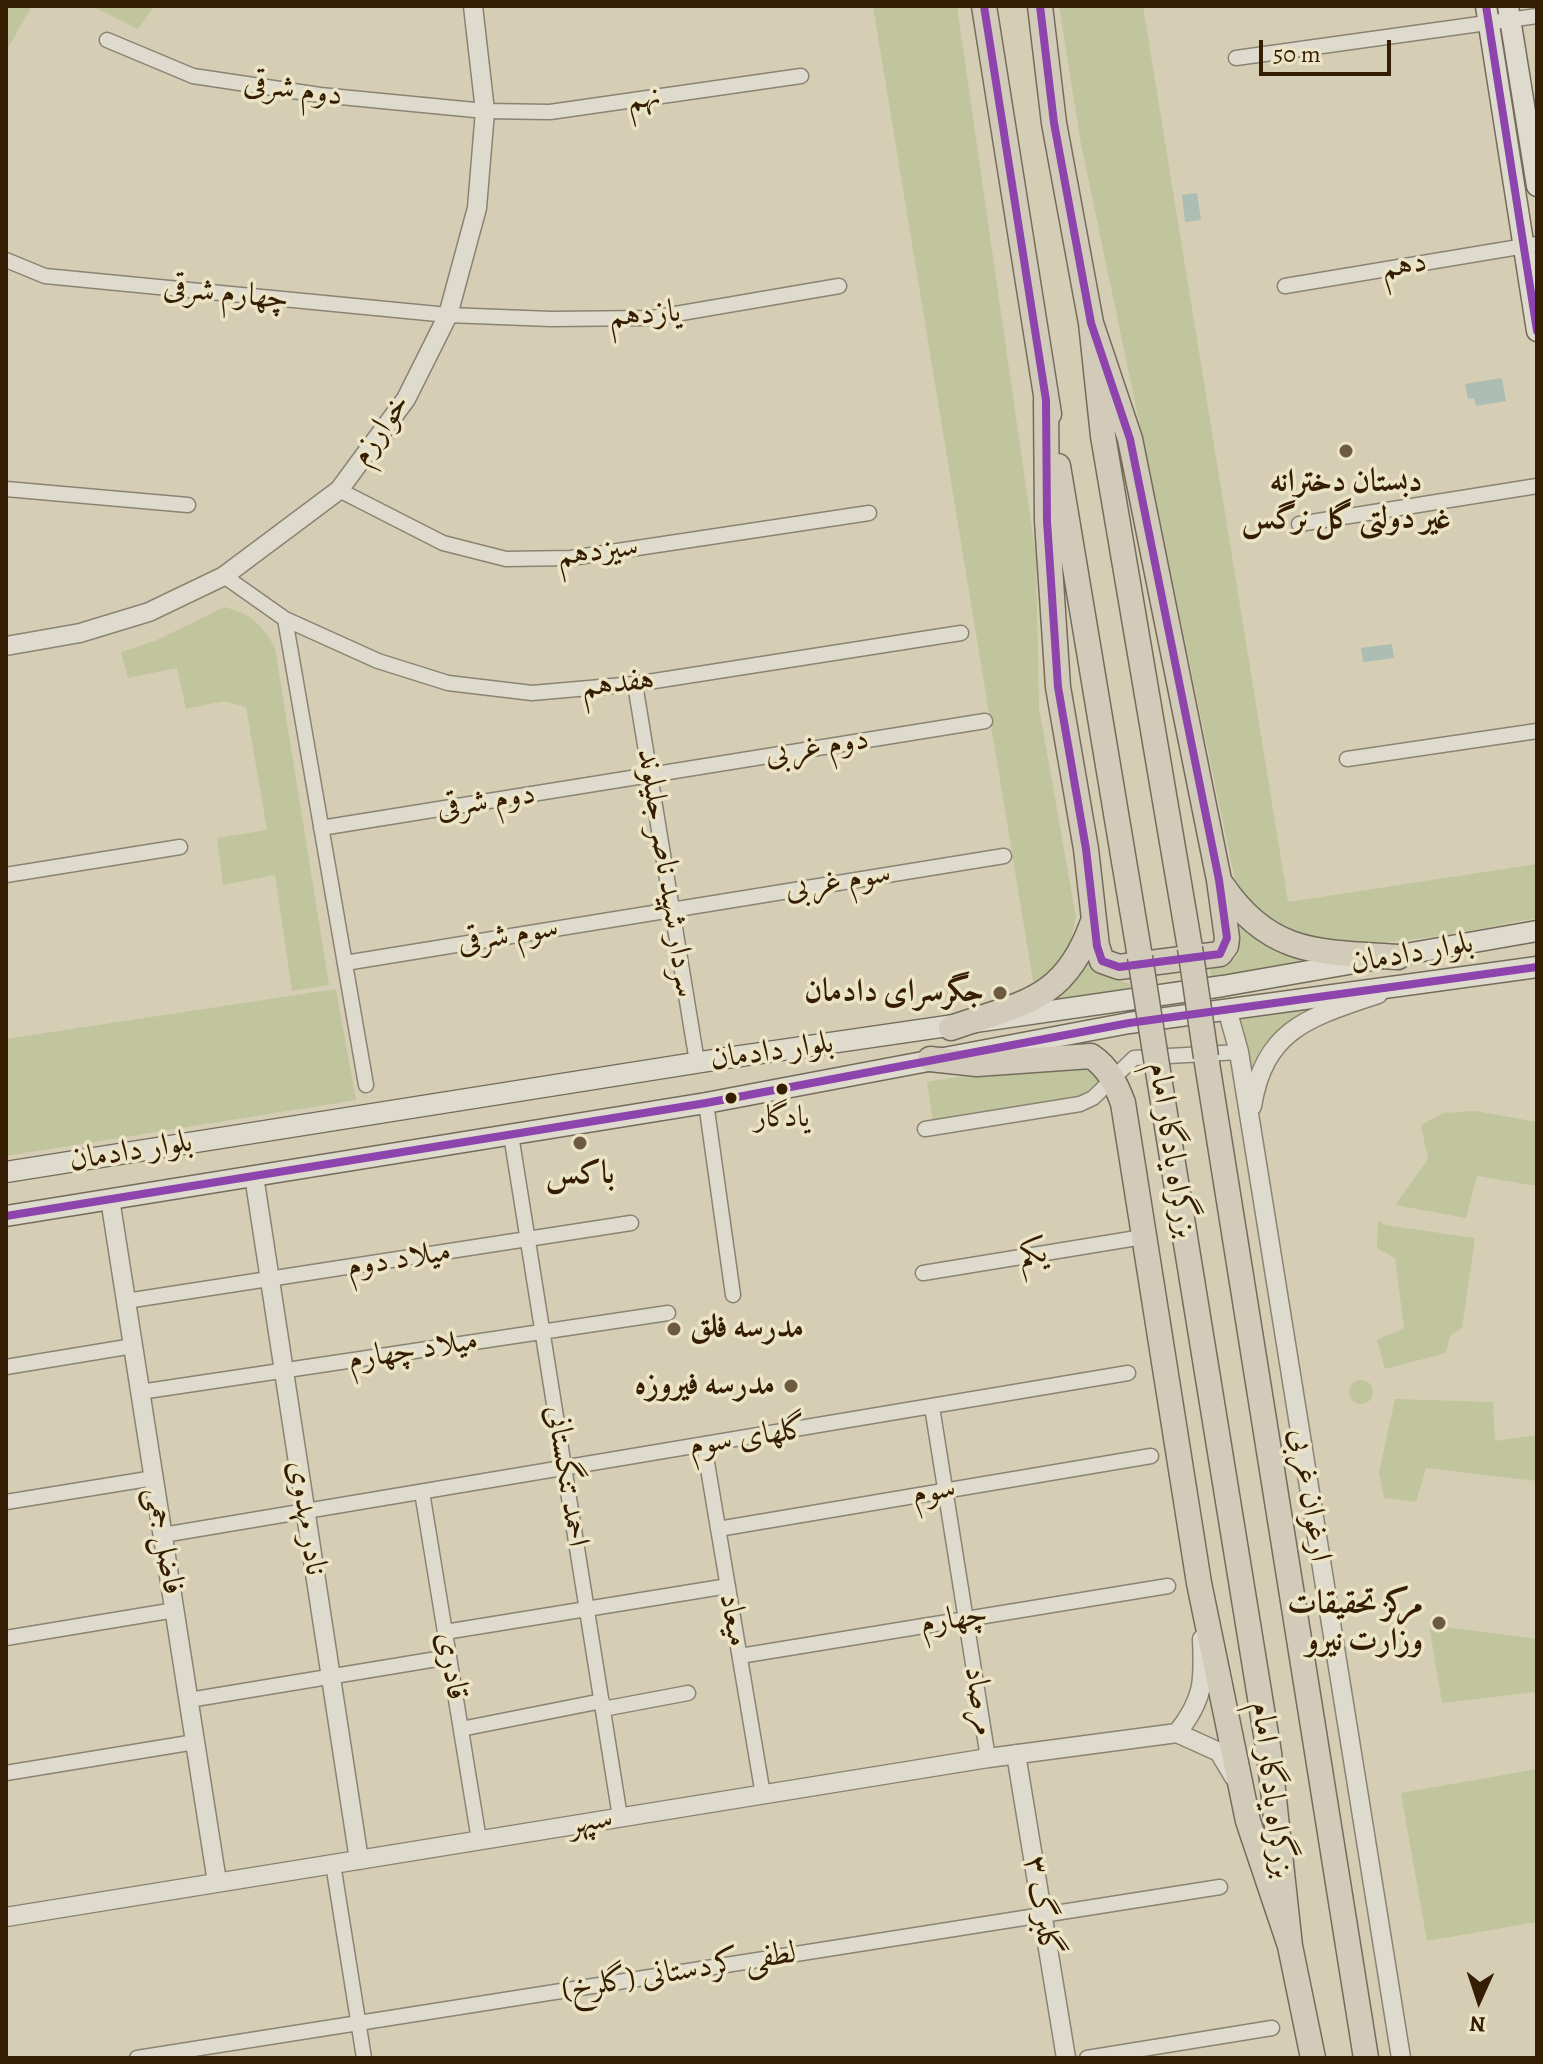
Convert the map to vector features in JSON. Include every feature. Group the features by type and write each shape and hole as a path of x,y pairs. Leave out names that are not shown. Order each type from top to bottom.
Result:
{"highway":[{"name":"بزرگراه یادگار امام","path":"984,6 1269,1753 1290,1946 1313,2058"},
{"name":"بزرگراه یادگار امام","path":"1040,6 1054,123 1091,323 1103,436 1190,948 1366,2058"},
{"path":"1046,400 1047,521 1058,687 1086,849 1093,922 1102,961 1109,966 1220,954 1227,938 1219,880 1130,439 1091,323"},
{"path":"1219,880 1249,919 1275,938 1314,952 1398,957"},
{"path":"951,1028 1045,994 1071,968 1093,922"},
{"path":"930,1059 977,1064 1091,1056 1112,1077 1123,1103 1199,1583 1248,1821 1290,1946"}],"main road":[{"path":"1508,12 1537,186"},
{"path":"1486,14 1530,245 1537,331"},
{"name":"بلوار دادمان","path":"6,1172 697,1062 951,1028 1398,957 1537,931"},
{"name":"بلوار دادمان","path":"6,1216 706,1103 1057,1035 1537,967"}],"street":[{"name":"خوارزم","path":"6,646 80,633 149,612 224,576 339,490 406,399 448,315 477,208 485,111 473,6"},
{"path":"1236,58 1486,14 1508,12 1537,16"},
{"name":"دوم شرقی","path":"107,40 193,76 320,95 485,111"},
{"name":"نهم","path":"485,111 550,112 801,76"},
{"name":"دهم","path":"1285,286 1530,245"},
{"name":"چهارم شرقی","path":"6,260 45,276 448,315"},
{"name":"یازدهم","path":"448,315 652,318 839,286"},
{"path":"1299,524 1537,486"},
{"path":"6,489 188,505"},
{"name":"سیزدهم","path":"339,490 443,543 506,559 571,558 869,513"},
{"name":"هفدهم","path":"224,576 285,619 378,661 448,683 532,693 635,684 961,633"},
{"path":"285,619 366,1085"},
{"name":"سردار شهید ناصر جلیلوند","path":"635,684 697,1062"},
{"name":"دوم غربی","path":"650,775 985,721"},
{"path":"1347,759 1537,731"},
{"name":"دوم شرقی","path":"321,828 650,775"},
{"path":"6,875 180,847"},
{"name":"سوم غربی","path":"672,909 1004,856"},
{"name":"سوم شرقی","path":"345,963 672,909"},
{"name":"ارغوان غربی","path":"1250,1121 1260,1070 1280,1039 1327,1012 1400,987"},
{"name":"ارغوان غربی","path":"1227,1009 1239,1052 1401,2058"},
{"path":"925,1129 1080,1104 1093,1098 1134,1058 1239,1052"},
{"path":"706,1103 733,1295"},
{"name":"احمد تنگستانی","path":"511,1135 620,1817"},
{"name":"نادر مهدوی","path":"254,1176 359,1860"},
{"name":"فاضل جمی","path":"110,1199 217,1882"},
{"name":"میلاد دوم","path":"126,1301 631,1223"},
{"name":"یکم","path":"923,1273 1143,1237"},
{"name":"میلاد چهارم","path":"140,1392 668,1313"},
{"path":"6,1367 133,1346"},
{"name":"گلهای سوم","path":"163,1535 1128,1373"},
{"name":"مرصاد","path":"932,1407 988,1758"},
{"name":"میعاد","path":"704,1445 763,1795"},
{"name":"سوم","path":"718,1529 1151,1456"},
{"path":"6,1502 154,1478"},
{"name":"قادری","path":"422,1492 479,1840"},
{"path":"1199,1583 1203,1659 1201,1696 1194,1712 1177,1733 1209,1746 1228,1762 1248,1821"},
{"path":"445,1632 728,1586"},
{"name":"چهارم","path":"740,1656 1168,1586"},
{"path":"6,1638 175,1610"},
{"path":"189,1700 449,1657"},
{"path":"461,1729 688,1693"},
{"name":"سپهر","path":"6,1917 988,1758 1177,1733"},
{"path":"6,1773 195,1742"},
{"name":"گلبرگ ۳","path":"1016,1754 1066,2058"},
{"path":"333,1864 364,2058"},
{"name":"لطفی کردستانی (گلرخ)","path":"137,2058 1220,1887"},
{"path":"1087,2058 1272,2028"}],"green space":[{"path":"6,6 32,6 6,51"},
{"path":"91,6 154,6 138,29"},
{"path":"873,6 957,6 1036,557 1039,708 1076,917 1065,966 1043,987 1033,981"},
{"path":"1059,6 1143,6 1288,902 1537,864 1537,918 1434,937 1354,943 1317,940 1285,932 1260,916 1235,880 1081,144"},
{"path":"224,607 255,621 275,648 329,985 292,991 275,875 223,885 217,838 267,830 246,707 224,701 186,709 177,668 128,678 121,652 157,640"},
{"path":"1233,912 1328,960 1211,978 1209,964 1235,959 1240,951"},
{"path":"1088,954 1106,976 1130,984 1131,991 1028,1007"},
{"path":"336,989 356,1100 6,1156 6,1039"},
{"path":"1335,1003 1309,1012 1252,1086 1238,1018"},
{"path":"1091,1065 1100,1081 1081,1097 933,1121 927,1082 1013,1068"},
{"path":"1475,1111 1537,1122 1537,1186 1477,1176 1466,1218 1395,1205 1428,1159 1421,1125 1444,1113"},
{"path":"1378,1220 1385,1225 1475,1238 1462,1328 1450,1336 1446,1353 1385,1369 1377,1340 1404,1328 1395,1258 1377,1248"},
{"path":"1361,1380 1369,1384 1373,1392 1369,1400 1361,1404 1353,1400 1349,1392 1353,1384"},
{"path":"1395,1399 1493,1402 1495,1441 1537,1435 1537,1481 1426,1468 1416,1502 1384,1498 1379,1473"},
{"path":"1429,1625 1537,1639 1537,1692 1442,1703"},
{"path":"1537,1769 1537,1922 1427,1941 1401,1793"}],"shaded area":[{"path":"1197,193 1201,220 1185,222 1182,195"},
{"path":"1502,378 1506,401 1476,406 1474,398 1468,399 1465,384"},
{"path":"1392,644 1394,658 1363,662 1361,648"}],"transit line":[{"path":"984,6 1046,400 1047,521 1058,687 1086,849 1097,946 1102,961 1119,967 1220,954 1227,938 1219,880 1130,439 1091,323 1054,123 1040,6"},
{"path":"1486,6 1537,331"},
{"path":"6,1216 706,1103 1129,1023 1537,967"}],"place":[{"name":"دبستان دخترانه غیر دولتی گل نرگس","path":"1346,451"},
{"name":"جگرسرای دادمان","path":"1000,993"},
{"name":"یادگار","path":"782,1089"},
{"name":"باکس","path":"580,1143"},
{"name":"مدرسه فلق","path":"674,1329"},
{"name":"مدرسه فیروزه","path":"791,1386"},
{"name":"مرکز تحقیقات وزارت نیرو","path":"1439,1623"}]}
